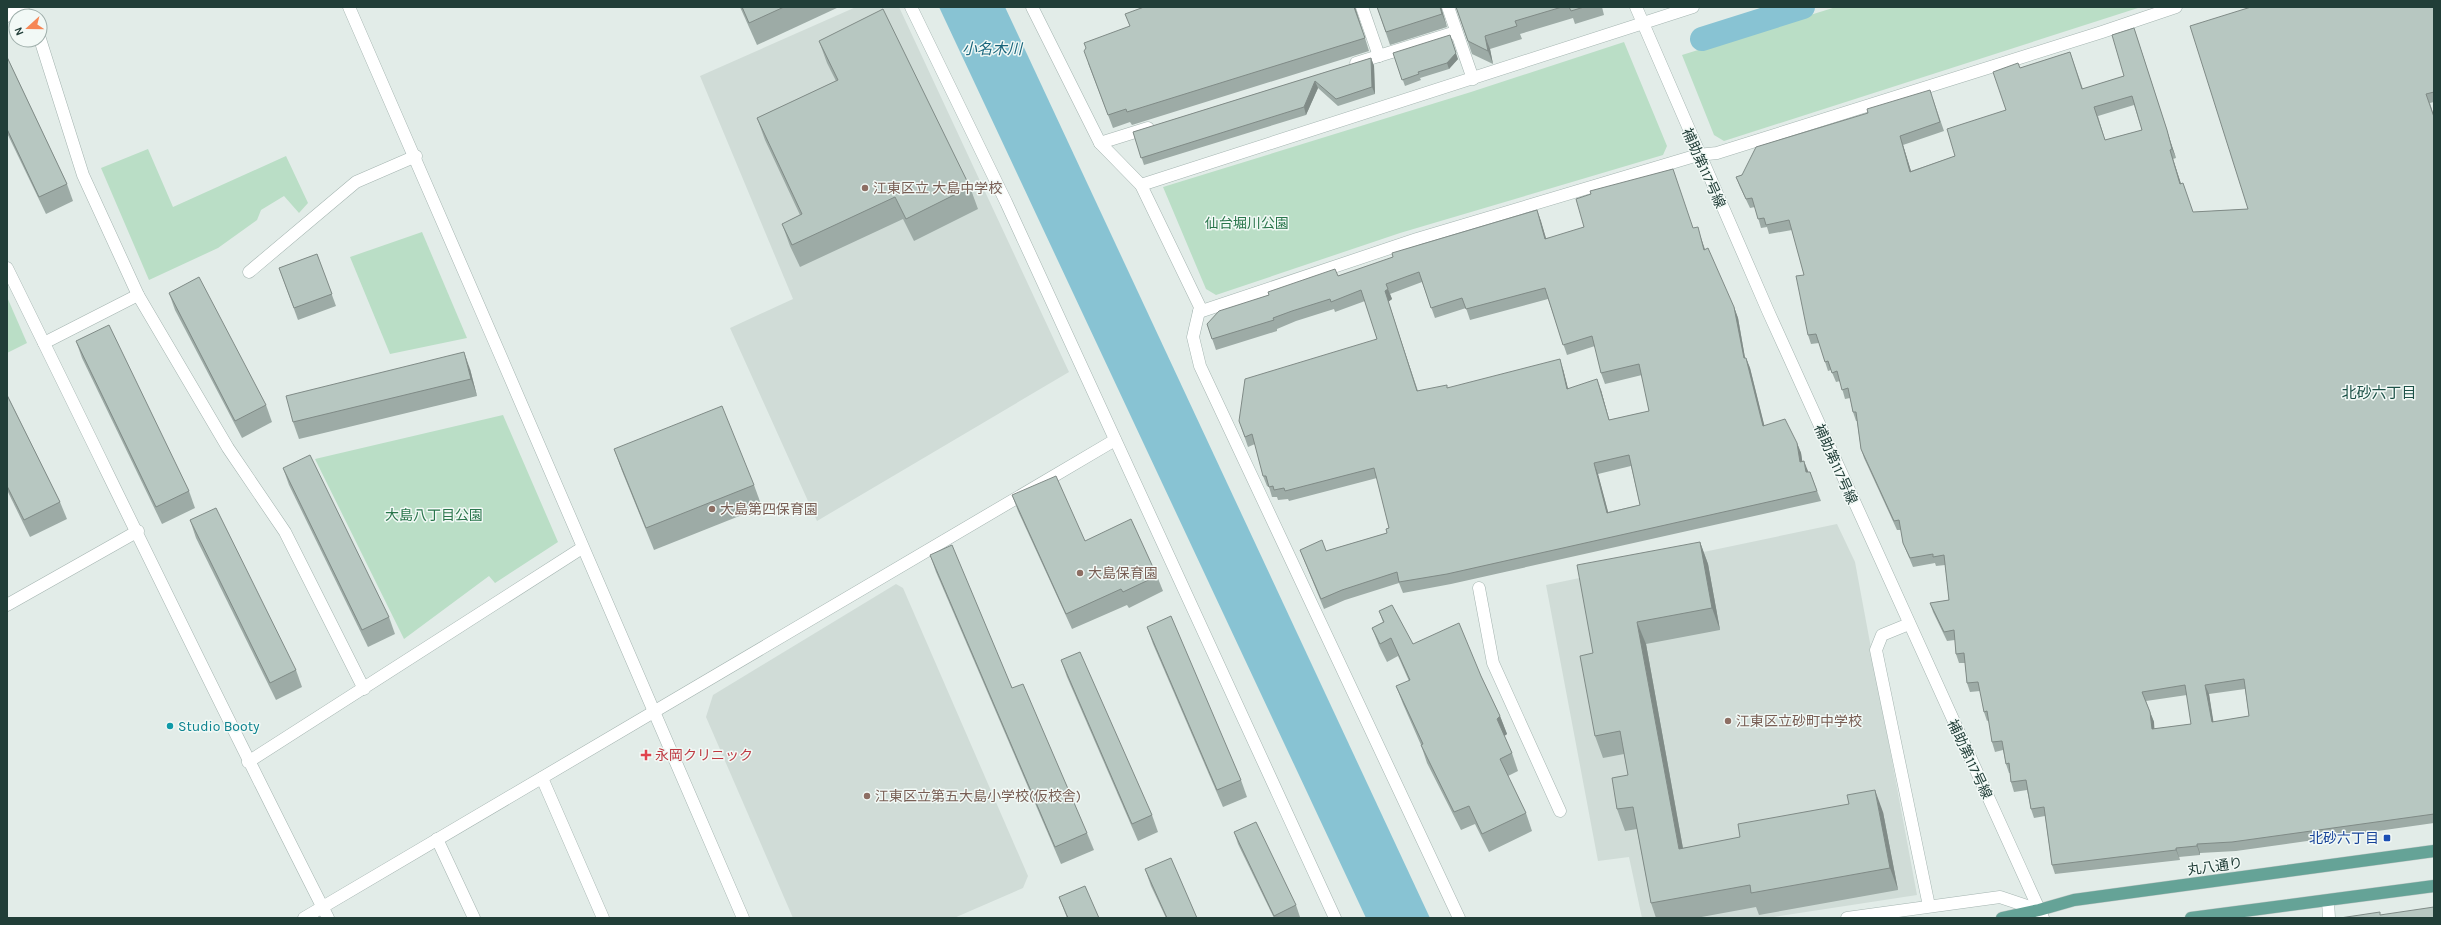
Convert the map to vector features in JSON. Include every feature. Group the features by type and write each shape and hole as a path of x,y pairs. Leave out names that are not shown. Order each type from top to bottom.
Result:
{"main road":[{"name":"丸八通り","path":"2002,918 2041,914 2074,900 2434,851"},
{"path":"2191,918 2434,886"}],"street":[{"path":"7,16 23,7"},
{"path":"349,7 416,156 582,548 743,918"},
{"path":"911,7 1006,202 1114,440 1335,918"},
{"path":"1032,7 1100,143 1141,185 1200,307 1193,337 1200,366 1459,918"},
{"path":"1362,7 1379,56"},
{"path":"1448,7 1473,79"},
{"name":"補助第117号線","path":"1636,7 1698,155 2041,914"},
{"path":"1141,185 1693,7"},
{"path":"1199,312 1417,239 1698,155 1717,153 2176,7"},
{"path":"1341,68 1456,32"},
{"path":"43,48 82,175 138,295 228,448 285,532 364,689"},
{"path":"1100,143 1160,124"},
{"path":"249,272 356,182 416,156"},
{"path":"7,268 138,531 248,762 328,918"},
{"path":"44,343 138,295"},
{"path":"304,918 1114,440"},
{"path":"7,605 138,531"},
{"path":"248,762 582,548"},
{"path":"1480,588 1493,663 1560,812"},
{"path":"1909,624 1882,635 1876,650 1929,906"},
{"path":"542,778 603,918"},
{"path":"437,840 474,918"},
{"path":"1847,918 2000,896 2041,914"},
{"path":"2328,901 2329,918"}],"shaded area":[{"name":"江東区立 大島中学校","path":"856,7 899,7 1069,372 817,521 730,328 793,299 700,76"},
{"name":"江東区立砂町中学校","path":"1837,524 1855,562 1917,895 1767,918 1642,918 1629,857 1598,861 1546,585"},
{"name":"江東区立第五大島小学校(仮校舎)","path":"896,584 903,588 1028,876 1023,888 954,918 793,918 706,717 713,695"}],"green space":[{"path":"1836,7 2141,7 1724,141 1714,135 1682,55"},
{"name":"仙台堀川公園","path":"1624,42 1667,146 1663,155 1400,233 1216,295 1206,289 1163,187 1471,92"},
{"path":"148,149 173,207 286,156 308,203 299,213 284,196 261,210 257,220 218,248 149,280 101,168"},
{"path":"422,232 467,338 390,354 350,257"},
{"path":"7,297 27,343 7,353"},
{"name":"大島八丁目公園","path":"503,415 558,542 495,583 489,576 404,639 315,459"}],"water":[{"name":"小名木川","path":"939,7 1005,7 1430,918 1366,918"}],"building":[{"path":"742,7 784,7 749,23"},
{"path":"1144,7 1354,7 1365,38 1127,112 1126,109 1108,115 1084,51 1086,48 1084,43 1130,26 1125,14"},
{"path":"1377,7 1440,7 1442,14 1386,32"},
{"path":"1456,7 1562,7 1515,21 1517,26 1485,36 1488,51 1468,41"},
{"path":"1569,7 1584,7 1571,11"},
{"path":"2251,7 2434,7 2434,92 2426,94 2434,117 2434,814 2232,842 2197,844 2197,846 2176,848 2176,850 2052,865 2044,807 2031,809 2026,780 2011,782 2009,763 2006,764 2002,741 1992,742 1987,711 1984,712 1978,682 1967,683 1964,653 1956,654 1954,630 1944,632 1930,603 1949,600 1944,555 1933,557 1933,554 1910,558 1903,543 1899,520 1894,521 1861,449 1856,412 1853,412 1848,388 1842,390 1837,371 1832,373 1828,361 1825,362 1816,334 1808,335 1796,276 1804,275 1789,220 1766,225 1764,218 1758,219 1752,198 1746,199 1736,177 1742,175 1756,147 1868,113 1867,109 1930,90 1940,122 1900,136 1910,172 1955,156 1947,129 2006,110 1993,72 2018,63 2020,68 2070,52 2082,89 2124,76 2112,35 2134,28 2167,130 2172,149 2170,150 2180,184 2183,183 2193,212 2248,209 2190,26","holes":["2132,96 2142,130 2105,140 2094,107","2244,679 2249,716 2212,722 2205,685","2185,685 2191,724 2152,729 2150,712 2142,692"]},
{"path":"883,9 970,187 906,219 895,197 792,245 782,224 802,214 757,118 838,80 819,41"},
{"path":"1450,35 1456,53 1447,63 1418,72 1419,74 1402,80 1393,53"},
{"path":"7,57 67,184 39,197 7,129"},
{"path":"1371,58 1372,87 1336,99 1315,81 1304,107 1141,158 1133,132"},
{"path":"1673,169 1693,228 1698,227 1704,250 1708,248 1734,307 1744,358 1746,358 1763,426 1785,419 1797,443 1800,462 1804,461 1806,472 1810,472 1817,491 1447,574 1399,582 1397,572 1342,590 1321,599 1300,550 1322,540 1326,551 1387,533 1386,529 1389,528 1374,468 1285,491 1284,488 1274,490 1273,486 1269,487 1266,476 1263,476 1252,434 1245,437 1239,421 1245,379 1377,339 1361,290 1331,302 1330,299 1273,318 1274,320 1212,339 1207,324 1219,311 1269,295 1268,292 1335,269 1338,276 1393,257 1392,253 1537,210 1545,239 1584,227 1576,199 1591,194 1590,191","holes":["1419,272 1431,308 1462,298 1466,309 1545,288 1563,345 1592,336 1601,373 1639,364 1649,411 1609,420 1597,379 1567,389 1560,359 1447,388 1447,385 1417,391 1385,291 1388,289 1386,284","1629,455 1640,505 1607,513 1594,463"]},
{"path":"317,254 332,294 294,308 279,268"},
{"path":"199,277 266,405 235,421 169,293"},
{"path":"109,325 189,491 156,507 76,341"},
{"path":"464,352 471,379 293,422 286,396"},
{"path":"7,395 60,502 24,520 7,486"},
{"path":"722,406 754,485 646,528 614,449"},
{"path":"310,455 389,617 362,630 283,468"},
{"path":"1056,476 1085,541 1131,519 1157,576 1123,592 1121,589 1066,614 1012,495"},
{"path":"216,508 296,670 270,683 190,520"},
{"path":"1700,542 1712,608 1637,622 1679,849 1740,837 1738,824 1849,804 1847,795 1875,790 1890,868 1751,893 1750,885 1651,903 1633,807 1617,809 1612,778 1628,775 1620,731 1595,736 1580,656 1593,653 1577,565"},
{"path":"952,545 1012,688 1023,684 1087,833 1055,847 930,555"},
{"path":"1392,605 1413,644 1459,623 1481,676 1500,716 1497,719 1512,753 1500,759 1526,813 1482,834 1469,806 1454,812 1421,745 1423,744 1396,686 1410,680 1391,638 1380,644 1372,628 1384,622 1379,611"},
{"path":"1171,616 1241,780 1217,790 1147,627"},
{"path":"1080,652 1152,815 1132,824 1061,660"},
{"path":"1256,822 1296,905 1274,916 1234,832"},
{"path":"1171,858 1197,918 1167,918 1145,869"},
{"path":"1085,886 1099,918 1068,918 1059,897"},
{"path":"2434,907 2434,918 2340,918 2380,912 2380,915"}],"waterway":[{"path":"1702,39 1803,7"}],"place":[{"name":"江東区立 大島中学校","path":"865,188"},
{"name":"大島第四保育園","path":"712,509"},
{"name":"大島保育園","path":"1080,573"},
{"name":"江東区立砂町中学校","path":"1728,721"},
{"name":"Studio Booty","path":"170,726"},
{"name":"永岡クリニック","path":"646,755"},
{"name":"江東区立第五大島小学校(仮校舎)","path":"867,796"},
{"name":"北砂六丁目","path":"2387,838"}],"district":[{"name":"北砂六丁目","path":"2379,393"}]}
